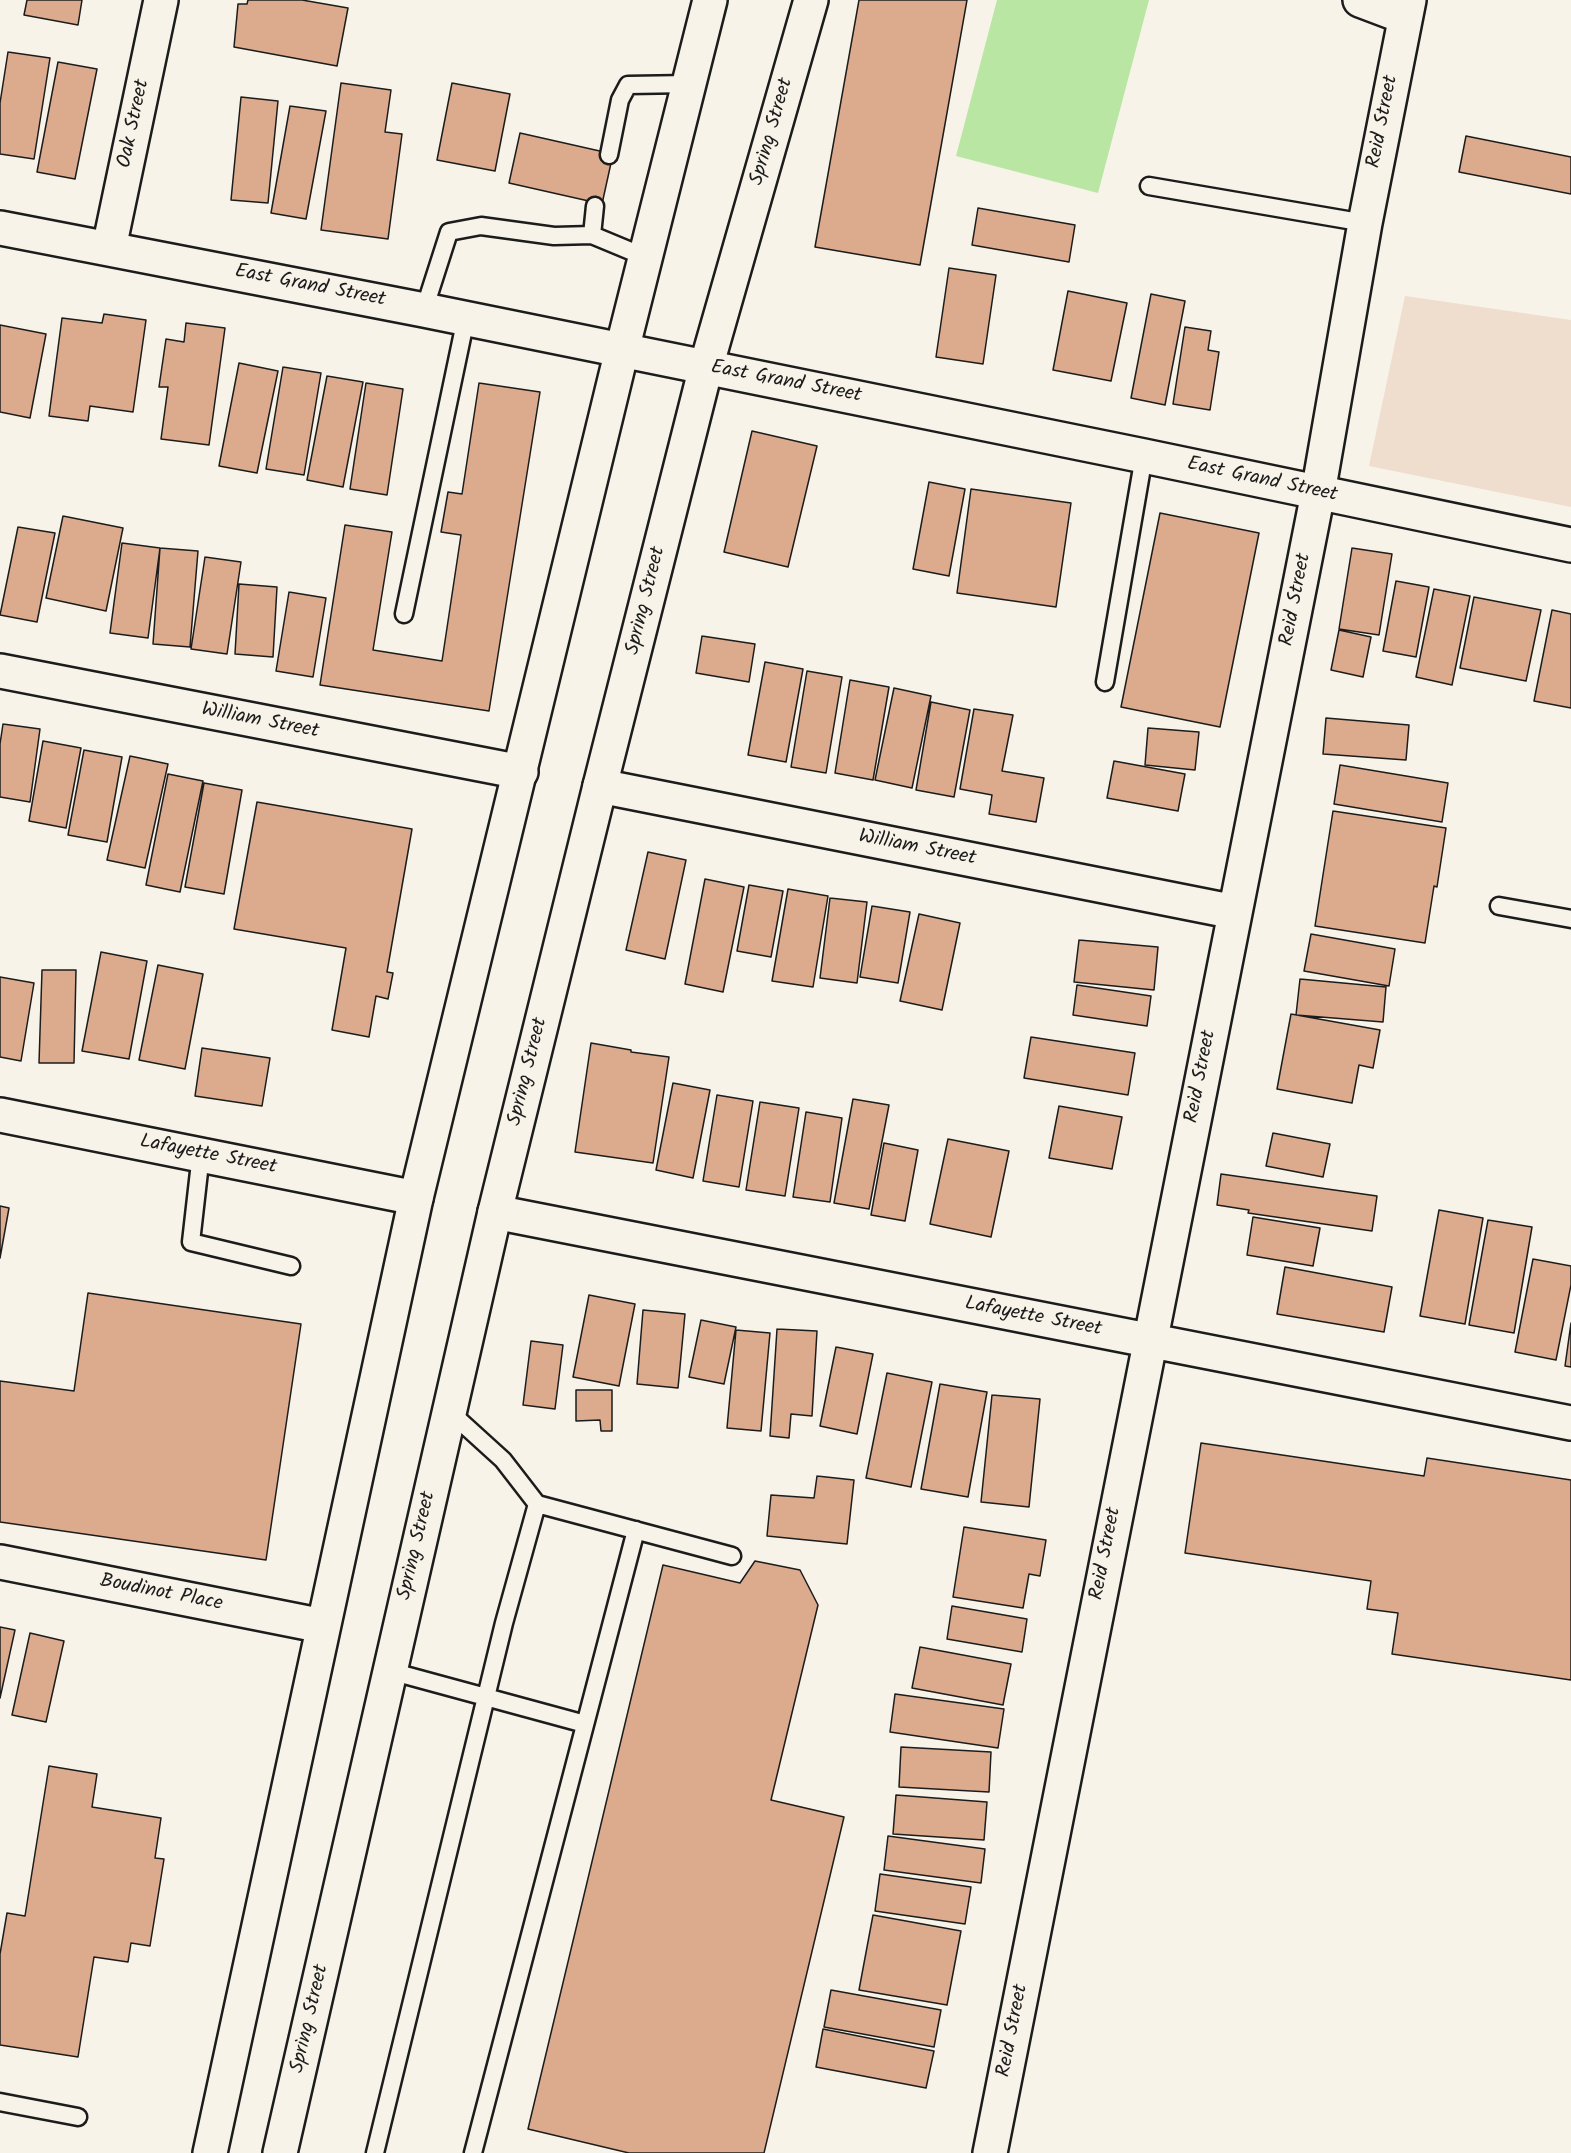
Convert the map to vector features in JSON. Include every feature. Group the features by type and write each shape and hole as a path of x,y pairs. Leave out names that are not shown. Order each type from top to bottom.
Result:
{"main road":[{"name":"Oak Street","path":"109,248 161,0"},
{"path":"210,2153 416,1198 622,350 710,0"},
{"name":"Spring Street","path":"280,2153 495,1212 600,786 706,367 811,0"},
{"path":"1360,0 1407,9"},
{"name":"Reid Street","path":"990,2153 1318,493 1365,223 1407,9"},
{"name":"East Grand Street","path":"0,228 466,318 1571,545"},
{"name":"William Street","path":"0,671 521,772"},
{"name":"William Street","path":"600,786 1235,912"},
{"name":"Lafayette Street","path":"0,1115 416,1198"},
{"name":"Lafayette Street","path":"495,1212 1571,1423"},
{"name":"Boudinot Place","path":"0,1562 323,1626"}],"lane":[{"path":"609,155 620,100 628,85 689,84"},
{"path":"1149,186 1365,223"},
{"path":"592,235 595,206"},
{"path":"424,310 449,232 481,226 554,236 592,235 645,257"},
{"path":"404,614 466,318"},
{"path":"1105,682 1144,456"},
{"path":"1499,906 1571,919"},
{"path":"201,1154 191,1242 291,1266"},
{"path":"449,1411 503,1460 537,1504 732,1556"},
{"path":"375,2153 504,1623 537,1504"},
{"path":"473,2153 636,1530"},
{"path":"390,1671 585,1724"},
{"path":"0,2102 78,2117"}],"shaded area":[{"path":"1405,296 1571,320 1571,507 1369,466"}],"green space":[{"path":"997,0 1149,0 1098,193 956,156"}],"building":[{"path":"27,0 82,0 78,25 24,15"},
{"path":"248,0 302,0 348,8 337,66 234,47 238,4 247,4"},
{"path":"859,0 967,0 920,265 815,247"},
{"path":"8,52 50,58 34,159 0,154 0,103"},
{"path":"58,62 97,69 75,179 37,172"},
{"path":"341,83 391,90 385,132 402,134 388,239 321,230"},
{"path":"452,83 510,94 495,171 437,160"},
{"path":"241,97 278,101 268,203 231,200"},
{"path":"290,106 326,111 306,219 271,213"},
{"path":"520,133 613,154 602,204 509,183"},
{"path":"1466,136 1571,157 1571,194 1459,172"},
{"path":"978,208 1075,225 1069,262 972,245"},
{"path":"949,268 996,275 983,364 936,357"},
{"path":"1068,291 1127,303 1111,381 1053,370"},
{"path":"1151,294 1185,301 1165,405 1131,398"},
{"path":"104,314 146,320 133,412 90,406 88,421 49,416 62,318 102,323"},
{"path":"186,323 225,328 209,445 161,439 168,387 159,387 166,339 184,342"},
{"path":"0,325 46,334 30,418 0,412"},
{"path":"1185,327 1211,331 1208,350 1219,352 1210,410 1173,404"},
{"path":"239,363 278,371 257,473 219,466"},
{"path":"283,367 321,373 304,475 266,469"},
{"path":"327,376 363,382 343,487 307,480"},
{"path":"366,383 403,389 387,495 350,489"},
{"path":"479,383 540,392 489,711 320,685 345,525 392,532 373,650 442,661 461,535 441,532 448,492 462,494"},
{"path":"752,431 817,446 788,567 724,552"},
{"path":"929,482 965,489 949,576 913,569"},
{"path":"971,489 1071,503 1056,607 957,593"},
{"path":"1160,513 1259,533 1220,727 1121,707"},
{"path":"63,516 123,528 106,611 46,598"},
{"path":"18,527 55,533 37,622 0,615"},
{"path":"122,543 160,548 148,638 110,633"},
{"path":"160,548 198,551 190,647 153,644"},
{"path":"1352,548 1392,554 1379,635 1339,629"},
{"path":"205,557 241,562 227,654 191,649"},
{"path":"1396,581 1429,587 1416,657 1383,651"},
{"path":"239,584 277,587 273,657 235,654"},
{"path":"1434,589 1470,596 1452,685 1416,677"},
{"path":"289,592 326,598 313,677 276,671"},
{"path":"1474,597 1541,610 1526,681 1460,668"},
{"path":"1552,610 1571,614 1571,708 1534,701"},
{"path":"1339,630 1371,637 1363,677 1331,670"},
{"path":"702,636 755,644 749,682 696,673"},
{"path":"765,662 803,669 786,762 748,755"},
{"path":"807,671 842,677 826,773 791,767"},
{"path":"850,680 889,687 873,780 835,773"},
{"path":"894,688 931,696 912,788 875,780"},
{"path":"931,702 970,710 954,797 916,790"},
{"path":"974,709 1013,715 1002,771 1044,778 1036,822 989,814 992,795 960,789"},
{"path":"1326,718 1409,725 1406,760 1323,754"},
{"path":"3,724 40,729 30,802 0,797 0,744"},
{"path":"1148,728 1199,732 1195,770 1145,765"},
{"path":"43,741 81,748 66,828 29,821"},
{"path":"84,750 122,757 107,842 68,835"},
{"path":"130,756 168,764 145,868 107,860"},
{"path":"1114,761 1185,774 1178,811 1107,798"},
{"path":"1340,765 1448,783 1442,822 1334,804"},
{"path":"168,774 203,781 180,892 146,885"},
{"path":"204,783 242,790 224,894 185,887"},
{"path":"257,802 412,829 387,972 393,973 388,999 376,996 369,1037 332,1030 346,948 234,929"},
{"path":"1333,811 1446,828 1425,943 1315,926"},
{"path":"648,852 686,860 665,959 626,950"},
{"path":"705,879 744,887 723,992 685,984"},
{"path":"749,885 783,891 771,957 737,951"},
{"path":"788,889 828,896 813,987 772,981"},
{"path":"830,898 867,902 857,983 820,978"},
{"path":"872,906 910,912 898,983 860,977"},
{"path":"919,914 960,923 942,1010 900,1001"},
{"path":"1311,934 1395,949 1389,986 1304,971"},
{"path":"1079,940 1158,947 1154,990 1074,982"},
{"path":"101,952 147,961 129,1059 82,1051"},
{"path":"158,965 203,974 185,1069 139,1060"},
{"path":"42,970 76,970 74,1063 39,1063"},
{"path":"0,977 34,983 21,1061 0,1057"},
{"path":"1300,979 1386,987 1383,1022 1296,1015"},
{"path":"1077,985 1151,996 1147,1026 1073,1015"},
{"path":"1291,1014 1380,1030 1373,1068 1359,1065 1352,1103 1277,1089"},
{"path":"1031,1037 1135,1053 1128,1095 1024,1078"},
{"path":"591,1043 669,1057 653,1163 575,1152"},
{"path":"202,1048 270,1058 262,1106 195,1096"},
{"path":"673,1083 710,1090 693,1178 656,1170"},
{"path":"717,1095 753,1101 739,1187 703,1181"},
{"path":"853,1099 889,1105 869,1209 834,1203"},
{"path":"760,1102 799,1108 785,1196 746,1190"},
{"path":"1059,1106 1122,1117 1112,1169 1049,1158"},
{"path":"806,1112 842,1118 830,1202 793,1197"},
{"path":"1273,1133 1330,1144 1323,1177 1266,1166"},
{"path":"948,1139 1009,1151 991,1237 930,1224"},
{"path":"884,1143 918,1150 905,1221 871,1215"},
{"path":"1221,1174 1377,1196 1372,1231 1248,1213 1249,1210 1217,1205"},
{"path":"0,1206 9,1208 0,1258"},
{"path":"1439,1210 1483,1218 1465,1324 1420,1316"},
{"path":"1253,1217 1320,1228 1313,1266 1247,1255"},
{"path":"1488,1220 1532,1227 1514,1333 1469,1325"},
{"path":"1533,1259 1571,1266 1571,1285 1556,1360 1515,1352"},
{"path":"1285,1267 1392,1287 1384,1332 1277,1314"},
{"path":"88,1293 301,1324 266,1560 0,1522 0,1381 74,1391"},
{"path":"589,1295 635,1304 619,1386 573,1377"},
{"path":"643,1310 685,1314 678,1388 637,1384"},
{"path":"701,1320 736,1327 724,1384 689,1377"},
{"path":"1571,1323 1571,1367 1565,1366"},
{"path":"777,1329 817,1331 812,1416 791,1414 789,1438 770,1436"},
{"path":"736,1330 770,1333 761,1431 727,1428"},
{"path":"531,1341 563,1345 555,1409 523,1405"},
{"path":"836,1347 873,1354 857,1434 820,1426"},
{"path":"887,1373 932,1382 911,1487 866,1478"},
{"path":"940,1384 987,1392 968,1497 921,1489"},
{"path":"576,1390 612,1390 612,1431 601,1431 600,1420 576,1421"},
{"path":"992,1395 1040,1399 1029,1507 981,1502"},
{"path":"1201,1443 1424,1476 1427,1458 1571,1480 1571,1680 1392,1654 1398,1613 1367,1609 1371,1581 1185,1553"},
{"path":"817,1476 854,1480 847,1544 767,1536 771,1495 814,1498"},
{"path":"964,1527 1046,1540 1040,1576 1029,1574 1023,1608 953,1597"},
{"path":"755,1561 800,1570 818,1605 771,1800 844,1817 764,2153 629,2153 528,2129 663,1565 740,1583"},
{"path":"952,1606 1027,1619 1022,1652 947,1639"},
{"path":"0,1627 15,1630 0,1698"},
{"path":"30,1633 64,1641 46,1722 12,1715"},
{"path":"920,1647 1011,1664 1003,1705 912,1688"},
{"path":"895,1694 1004,1709 998,1748 890,1732"},
{"path":"901,1747 991,1752 989,1792 899,1787"},
{"path":"49,1766 97,1774 92,1807 161,1818 155,1858 164,1859 150,1946 131,1943 128,1962 94,1957 78,2057 0,2045 0,1954 7,1913 25,1916"},
{"path":"896,1795 987,1802 984,1840 893,1834"},
{"path":"888,1836 985,1849 981,1883 884,1870"},
{"path":"880,1874 971,1887 965,1924 875,1911"},
{"path":"873,1915 961,1931 947,2005 859,1990"},
{"path":"831,1990 941,2010 934,2047 824,2027"},
{"path":"823,2029 934,2051 926,2088 816,2067"}]}
